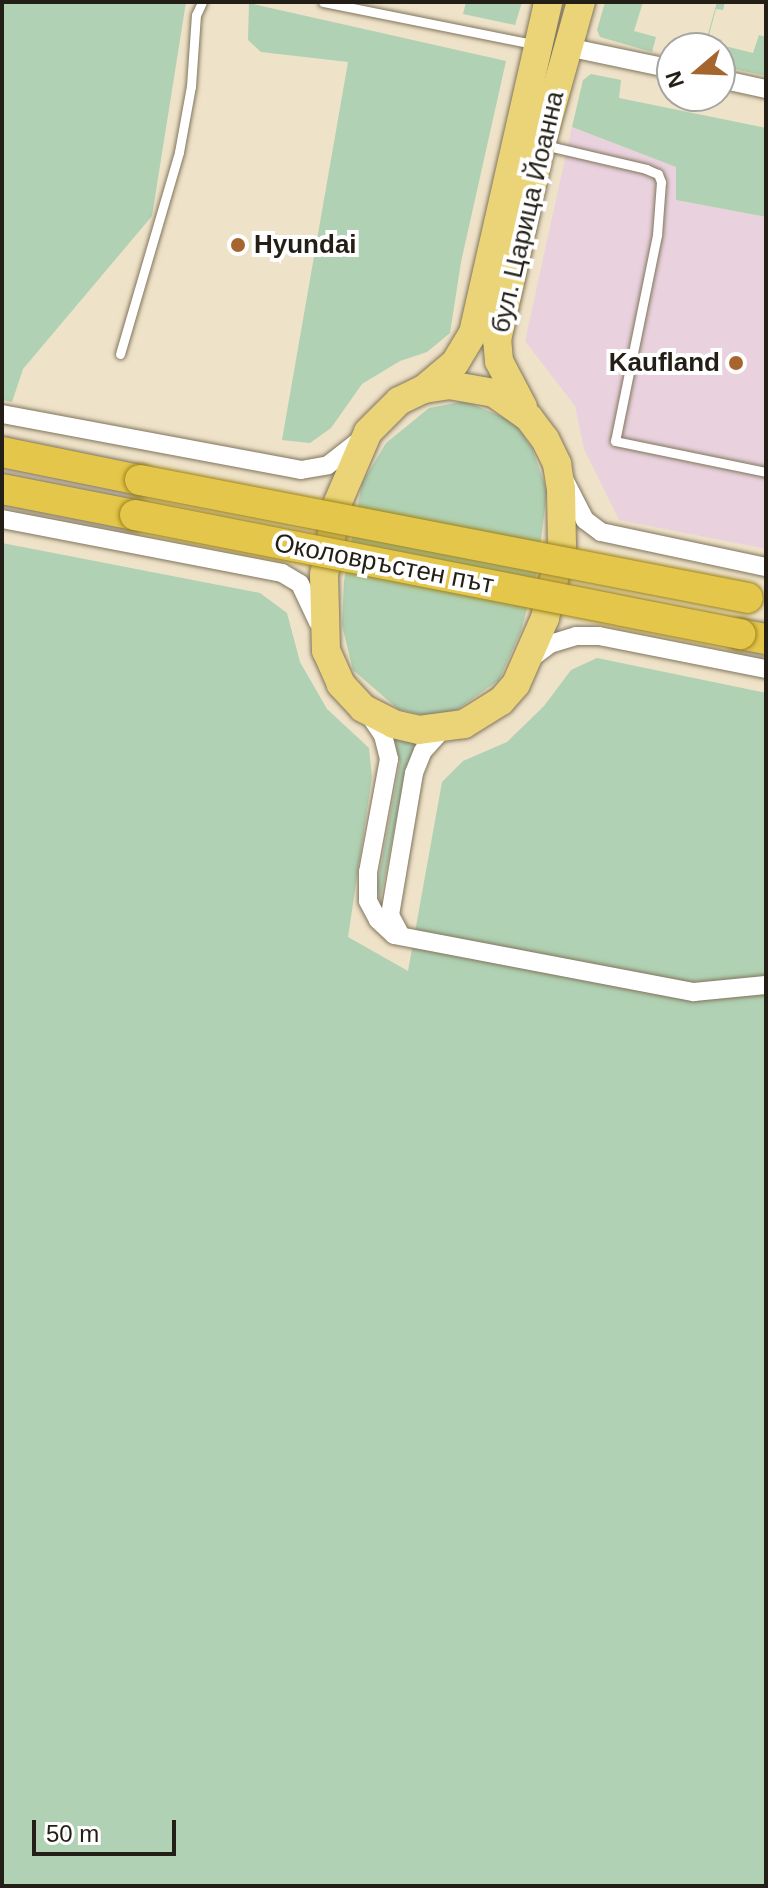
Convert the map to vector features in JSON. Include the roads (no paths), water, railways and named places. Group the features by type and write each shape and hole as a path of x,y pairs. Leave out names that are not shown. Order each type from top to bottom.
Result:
{"highway":[{"name":"Околовръстен път","path":"2,452 757,600"},
{"name":"Околовръстен път","path":"2,489 753,637"}],"main road":[{"name":"бул. Царица Йоанна","path":"368,432 399,401 424,389 455,363 473,333 548,2"},
{"name":"бул. Царица Йоанна","path":"557,464 506,377 497,340 541,144 581,2"},
{"path":"424,389 449,385 494,393 529,418"},
{"path":"368,432 338,502 328,552 323,610 326,651 341,684 363,708 394,724 443,729 483,715 501,701 530,659 558,571 562,545 564,510 557,464"}],"street":[{"path":"567,47 656,66"},
{"path":"736,82 766,89"},
{"path":"2,414 301,470 328,465 368,432"},
{"path":"557,464 579,511 593,528 611,535 766,567"},
{"name":"Околовръстен път","path":"2,519 282,573 300,584 314,607 326,651"},
{"path":"530,659 550,644 576,636 599,636 766,669"},
{"path":"363,708 383,735 389,759 368,872 368,901 378,920 394,935 694,992 766,985"},
{"path":"405,939 390,915 411,788 423,751 443,729"}],"lane":[{"path":"120,354 179,152 191,86 196,15 202,2"},
{"path":"323,2 536,45"},
{"path":"541,144 646,169 658,174 661,182 657,235 615,441 766,472"}],"place":[{"name":"Hyundai","path":"238,245"},
{"name":"Kaufland","path":"736,363"}]}
